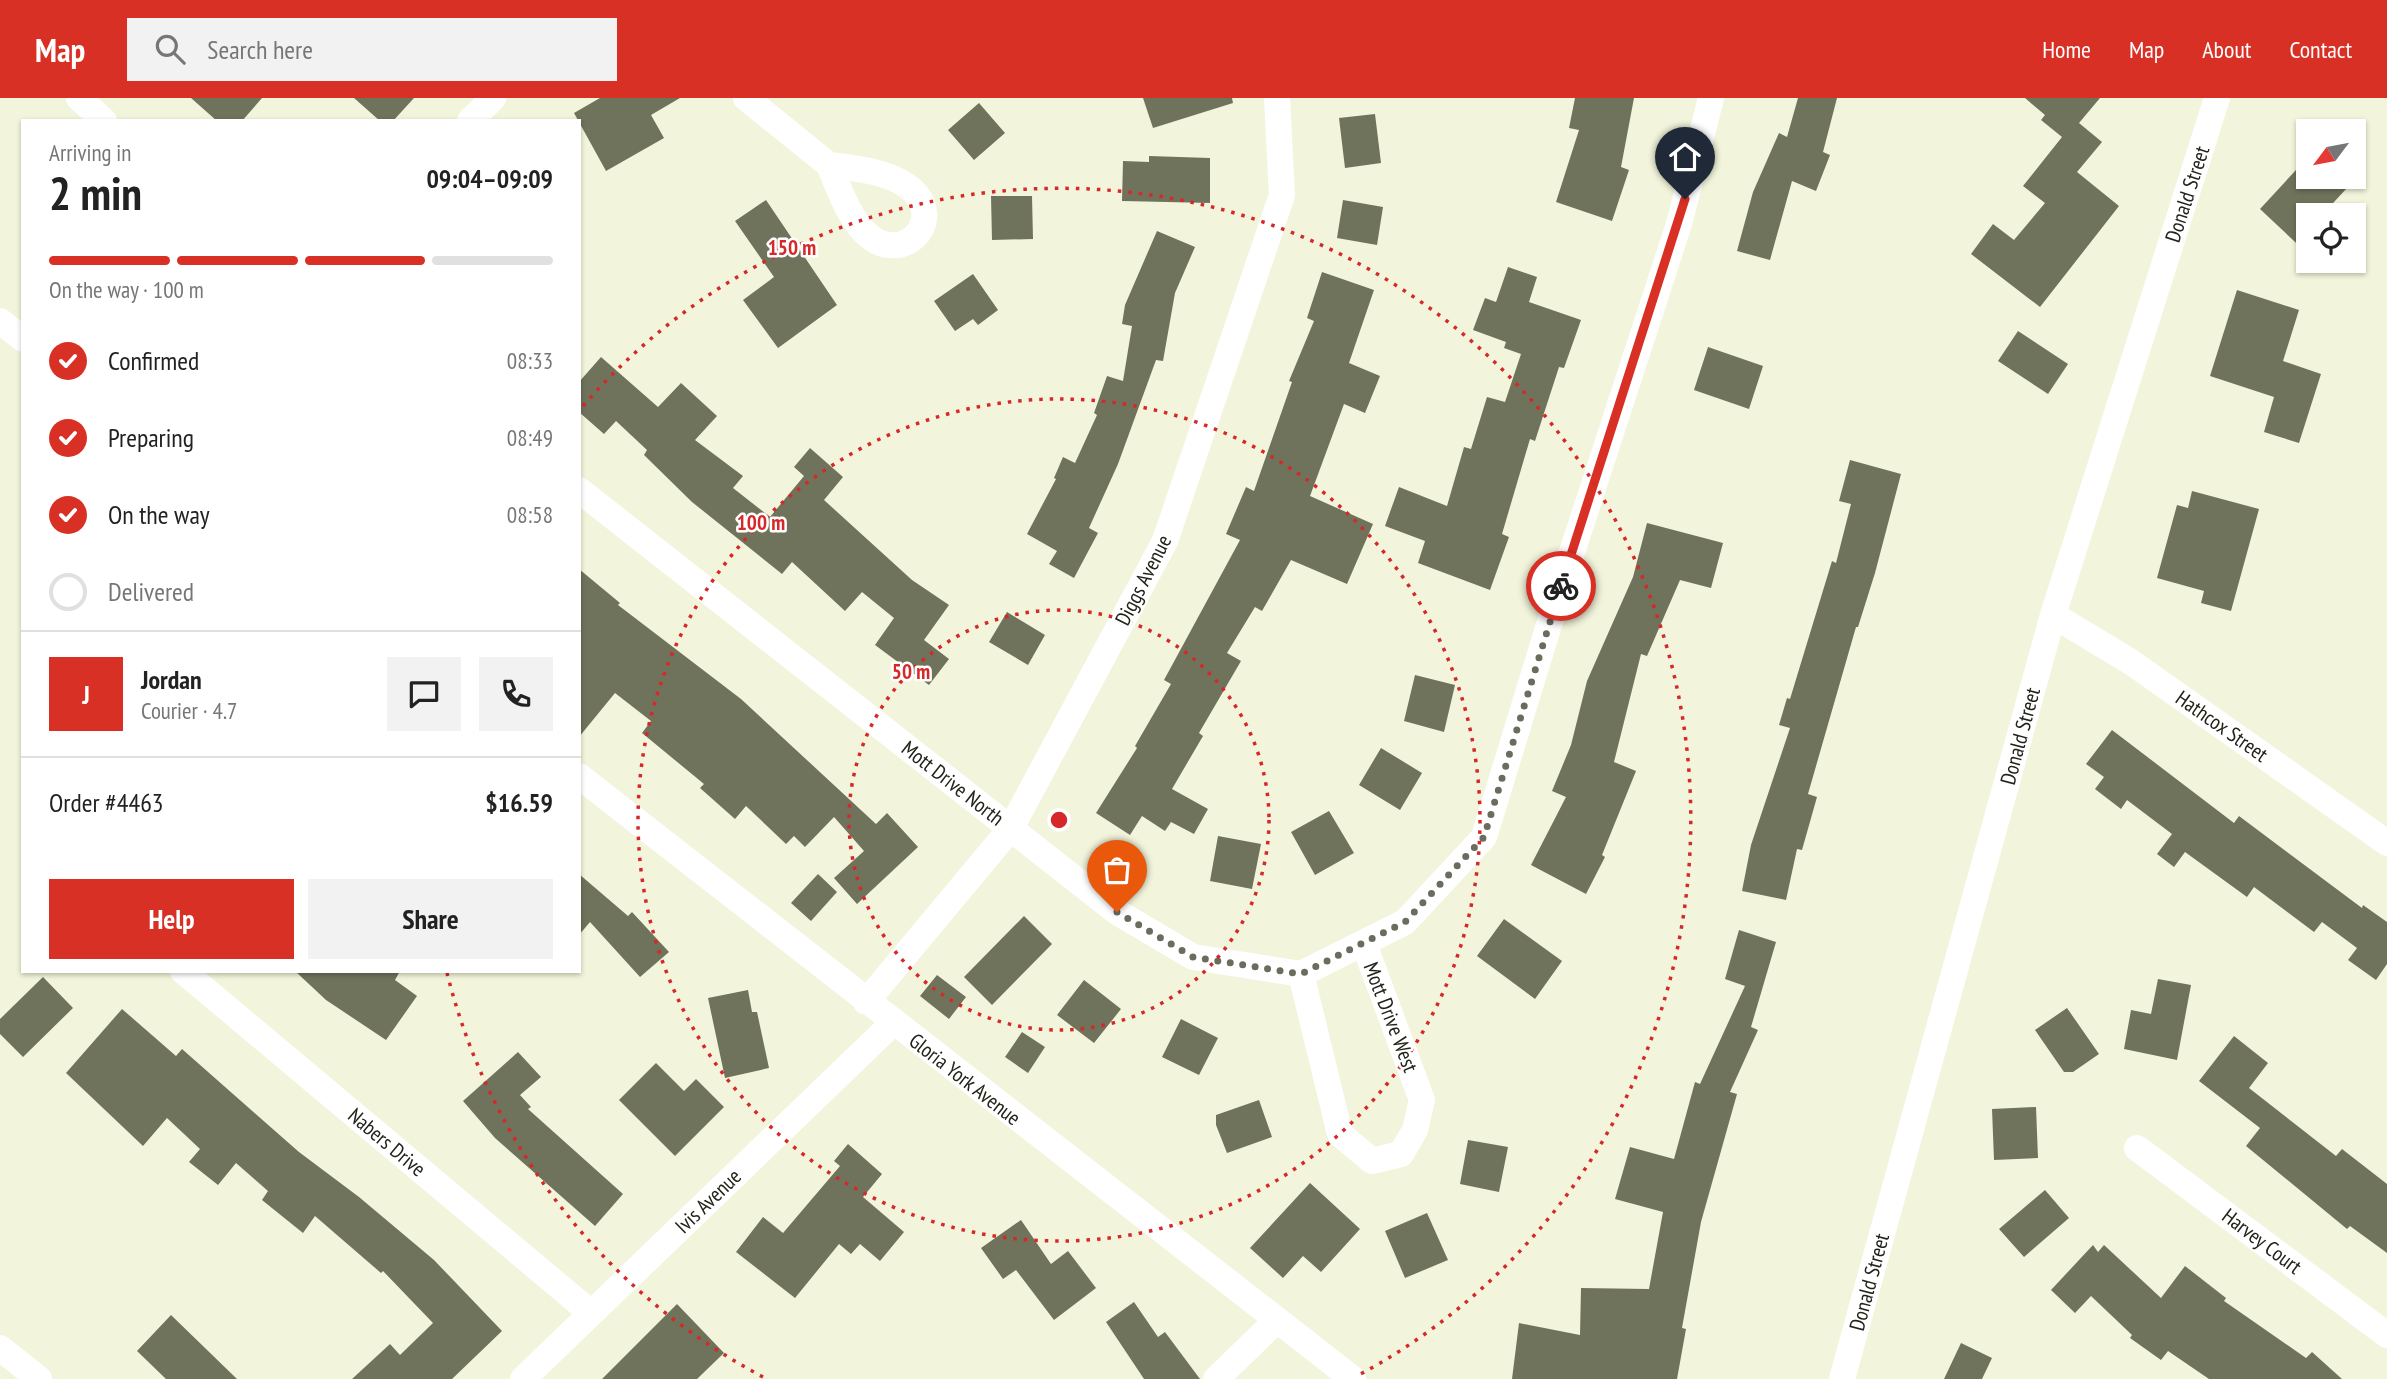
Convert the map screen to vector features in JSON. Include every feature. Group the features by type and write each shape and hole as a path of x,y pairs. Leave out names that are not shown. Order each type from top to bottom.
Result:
{"street":[{"path":"79,98 102,119"},
{"path":"472,119 493,98"},
{"path":"746,98 830,165"},
{"name":"Diggs Avenue","path":"866,1002 1011,828 1165,541 1282,195 1277,98"},
{"name":"Mott Drive West","path":"1301,974 1340,1134 1372,1161 1401,1154 1415,1130 1422,1100 1364,944 1405,922 1484,837 1560,589 1679,224 1711,98"},
{"name":"Donald Street","path":"1842,1379 2053,615 2217,98"},
{"path":"0,321 21,337"},
{"name":"Mott Drive North","path":"581,492 1117,912 1193,957 1301,974"},
{"name":"Hathcox Street","path":"2053,615 2131,662 2387,844"},
{"name":"Gloria York Avenue","path":"581,778 1353,1379"},
{"path":"1301,974 1364,944"},
{"name":"Nabers Drive","path":"185,973 591,1314"},
{"name":"Ivis Avenue","path":"523,1379 893,1023"},
{"name":"Harvey Court","path":"2137,1147 2387,1335"},
{"path":"1216,1379 1277,1320"},
{"path":"0,1348 40,1379"}],"building":[{"path":"191,98 262,98 244,119 215,119"},
{"path":"354,98 414,98 395,119 378,119"},
{"path":"600,98 680,98 651,115 664,138 606,171 581,126 581,119 577,119 574,113"},
{"path":"1143,98 1232,98 1233,103 1153,128"},
{"path":"1575,98 1634,98 1621,167 1629,170 1612,221 1556,202 1579,130 1569,128"},
{"path":"1798,98 1837,98 1823,152 1830,155 1816,191 1792,181 1770,260 1737,251 1753,192 1779,133 1787,137"},
{"path":"2025,98 2100,98 2079,123 2102,142 2077,172 2119,206 2040,307 1971,254 1993,224 2014,240 2045,203 2023,186 2062,137 2041,120 2045,115"},
{"path":"979,103 1005,133 974,160 948,130"},
{"path":"1375,114 1381,163 1345,168 1339,118"},
{"path":"1149,156 1210,158 1210,203 1122,201 1123,161 1149,162"},
{"path":"2296,170 2296,189 2346,189 2333,203 2296,203 2296,243 2260,209"},
{"path":"991,196 1032,196 1033,239 992,240"},
{"path":"766,200 837,305 778,348 743,300 774,277 735,221"},
{"path":"1343,200 1383,207 1377,245 1337,238"},
{"path":"1157,231 1195,247 1175,293 1163,361 1156,360 1118,464 1089,528 1098,533 1074,578 1049,564 1057,551 1027,534 1056,479 1054,478 1063,457 1075,463 1097,415 1094,413 1107,376 1123,381 1132,326 1122,324 1125,305"},
{"path":"1508,267 1537,277 1529,302 1581,320 1564,368 1559,367 1535,441 1530,439 1502,534 1509,537 1490,590 1418,563 1425,541 1385,526 1399,487 1447,506 1464,447 1471,449 1487,397 1505,402 1521,354 1504,348 1506,342 1473,330 1485,298 1496,302"},
{"path":"1322,272 1374,290 1349,363 1380,376 1365,413 1344,404 1310,496 1373,524 1347,584 1291,560 1262,611 1255,607 1227,653 1241,661 1199,733 1203,736 1172,789 1208,809 1194,834 1171,822 1165,831 1142,816 1130,835 1096,813 1137,748 1135,746 1171,684 1164,680 1240,540 1226,534 1246,487 1254,491 1292,382 1289,381 1314,321 1307,318"},
{"path":"973,274 998,310 978,325 973,319 955,331 934,301"},
{"path":"2237,290 2299,310 2283,361 2321,374 2299,443 2264,432 2274,397 2210,376"},
{"path":"2018,331 2068,364 2048,394 1998,361"},
{"path":"1708,347 1763,366 1749,409 1694,390"},
{"path":"601,357 658,407 681,383 717,416 695,440 743,476 733,488 770,517 804,476 794,467 810,448 843,477 824,500 912,580 949,605 924,640 949,659 929,685 875,645 894,618 862,592 845,611 792,562 782,574 692,502 644,455 647,450 616,421 604,434 581,414 581,380"},
{"path":"1850,460 1901,474 1875,573 1856,627 1808,794 1817,797 1802,850 1797,849 1786,900 1742,891 1751,845 1790,728 1779,725 1787,698 1790,699 1832,561 1836,563 1851,504 1839,501"},
{"path":"2192,491 2259,509 2231,611 2201,603 2204,591 2157,578 2177,505 2188,508"},
{"path":"1647,523 1723,543 1711,588 1680,580 1647,656 1641,654 1614,762 1636,771 1602,855 1605,857 1586,894 1531,865 1566,797 1552,791 1571,745 1587,681 1633,577"},
{"path":"581,571 620,603 618,605 741,699 876,824 887,813 918,847 857,904 834,878 864,851 834,817 805,847 794,836 786,844 746,806 735,819 700,788 704,784 642,733 651,721 615,693 581,735"},
{"path":"1007,612 1045,635 1028,665 989,642"},
{"path":"1415,675 1455,685 1444,732 1404,721"},
{"path":"2112,730 2234,823 2239,816 2362,908 2363,905 2387,922 2387,964 2376,980 2348,960 2357,948 2322,922 2314,932 2254,887 2247,897 2185,852 2174,867 2157,854 2172,834 2127,800 2121,809 2095,789 2104,777 2086,764"},
{"path":"1381,748 1422,773 1400,810 1359,785"},
{"path":"1329,811 1354,853 1315,875 1291,832"},
{"path":"1218,836 1261,844 1252,889 1210,881"},
{"path":"818,874 837,892 811,921 791,903"},
{"path":"581,876 628,916 632,912 669,952 640,977 590,922 581,933"},
{"path":"1024,916 1052,944 992,1005 964,977"},
{"path":"1504,919 1562,961 1535,999 1477,956"},
{"path":"1739,930 1776,942 1751,1027 1758,1030 1730,1092 1737,1094 1701,1222 1682,1328 1686,1329 1677,1379 1512,1379 1519,1323 1580,1335 1581,1288 1649,1289 1663,1212 1615,1199 1630,1147 1674,1159 1695,1082 1700,1084 1745,986 1725,979"},
{"path":"297,973 399,973 395,980 417,996 386,1040 326,1000"},
{"path":"937,975 966,997 949,1019 920,996"},
{"path":"43,977 73,1008 23,1057 0,1034 0,1019"},
{"path":"2158,979 2191,985 2177,1060 2124,1049 2131,1010 2151,1014"},
{"path":"1084,980 1121,1009 1094,1043 1057,1015"},
{"path":"748,990 752,1012 757,1012 769,1068 725,1078 708,998"},
{"path":"2067,1008 2099,1054 2073,1072 2064,1072 2035,1030"},
{"path":"122,1009 176,1056 182,1049 299,1152 359,1197 434,1260 502,1331 452,1379 352,1379 390,1344 400,1355 433,1323 383,1271 381,1273 315,1216 303,1233 262,1200 268,1191 236,1163 218,1185 189,1162 200,1149 167,1118 143,1146 66,1073"},
{"path":"1181,1019 1218,1038 1199,1075 1162,1057"},
{"path":"1022,1032 1045,1047 1028,1073 1005,1057"},
{"path":"2234,1036 2268,1063 2249,1088 2336,1156 2342,1149 2387,1184 2387,1253 2350,1226 2347,1229 2246,1146 2260,1128 2199,1081"},
{"path":"518,1052 541,1077 520,1095 531,1107 528,1109 623,1194 595,1226 495,1138 463,1101"},
{"path":"656,1063 684,1091 696,1079 724,1107 675,1156 619,1100"},
{"path":"1259,1100 1272,1137 1227,1153 1216,1125 1216,1115"},
{"path":"2036,1107 2038,1158 1994,1160 1992,1109"},
{"path":"1468,1140 1508,1147 1499,1192 1460,1184"},
{"path":"848,1144 882,1174 863,1197 904,1232 880,1261 860,1244 851,1254 839,1244 795,1298 736,1252 763,1217 783,1233 840,1166 834,1161"},
{"path":"1310,1183 1360,1229 1321,1272 1303,1256 1283,1278 1250,1248"},
{"path":"2045,1190 2069,1218 2024,1257 1999,1229"},
{"path":"1427,1213 1448,1260 1405,1278 1385,1231"},
{"path":"1021,1220 1051,1264 1068,1251 1096,1288 1054,1320 1016,1270 1003,1279 981,1248"},
{"path":"2093,1245 2098,1252 2104,1245 2161,1298 2185,1266 2226,1298 2224,1301 2306,1358 2312,1352 2342,1379 2209,1379 2168,1351 2161,1360 2130,1338 2132,1335 2091,1296 2075,1313 2051,1290"},
{"path":"1134,1302 1158,1337 1165,1332 1200,1379 1144,1379 1106,1322"},
{"path":"677,1304 724,1353 697,1379 602,1379"},
{"path":"171,1315 237,1379 166,1379 137,1351"},
{"path":"1961,1343 1992,1358 1982,1379 1944,1379"}],"way so far":[{"path":"1117,912 1193,957 1301,974 1405,922 1484,837 1561,586"}],"route":[{"path":"1561,586 1685,199"}]}
